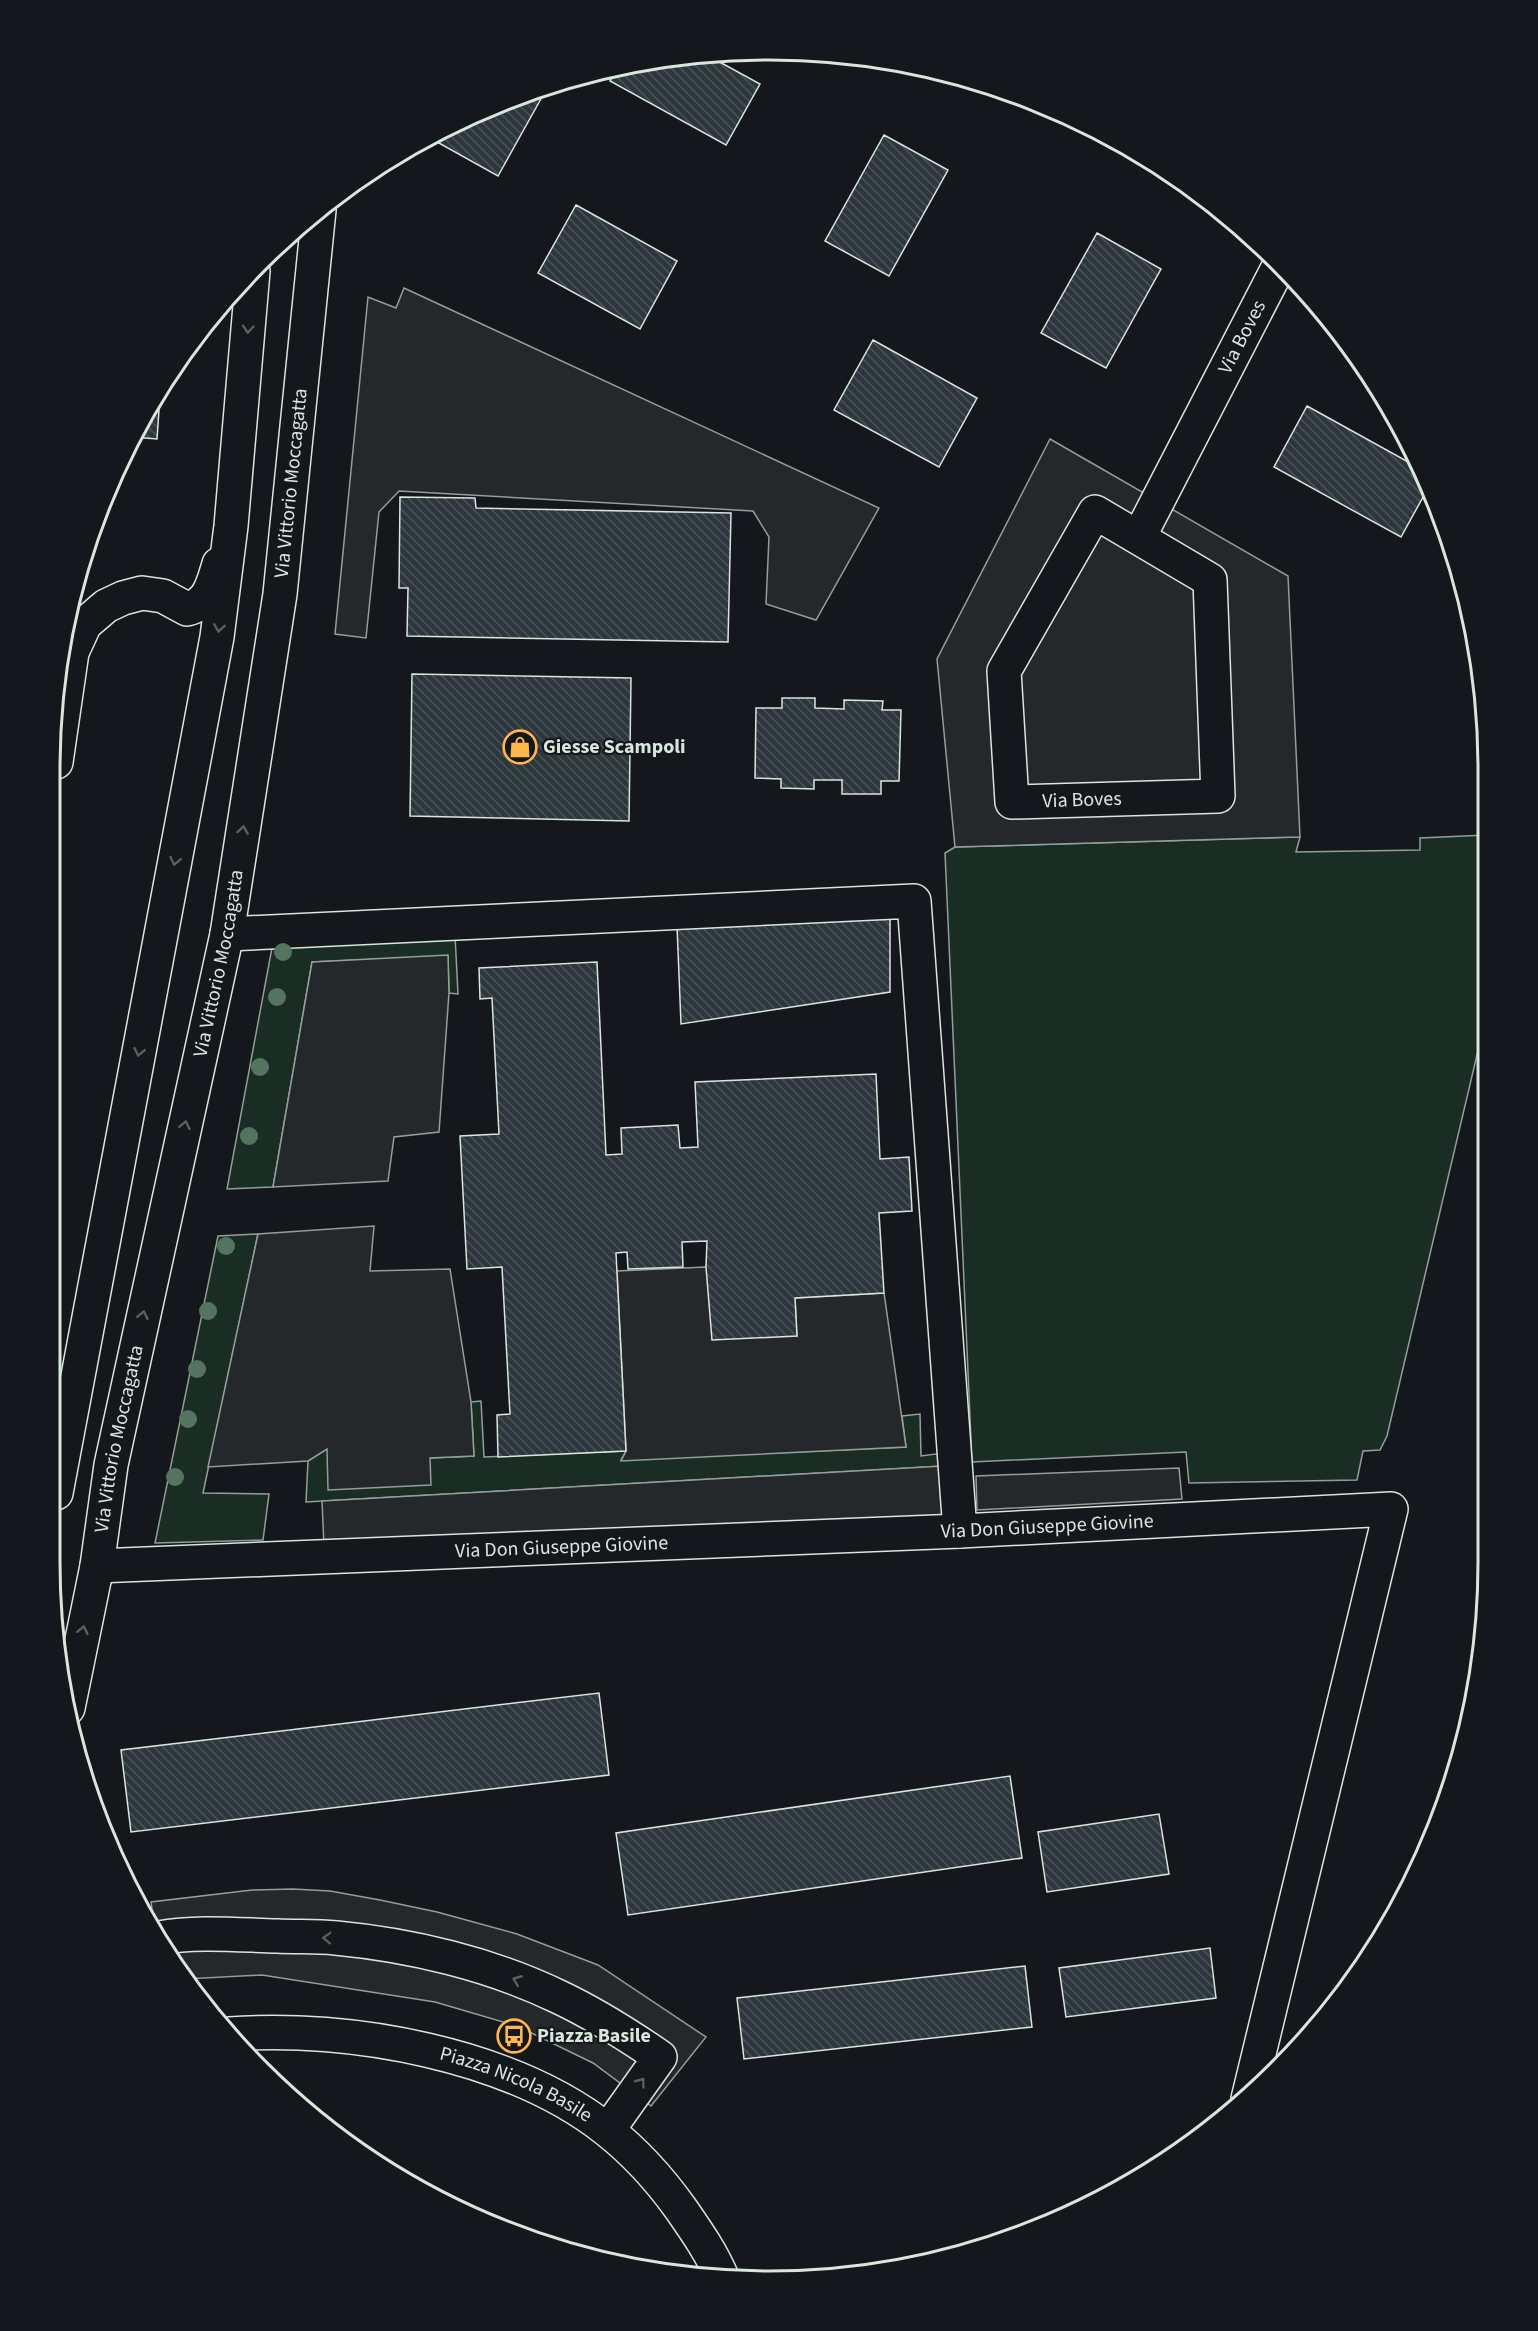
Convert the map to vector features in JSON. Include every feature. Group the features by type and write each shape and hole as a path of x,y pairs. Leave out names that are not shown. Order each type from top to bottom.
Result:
{"street":[{"name":"Via Vittorio Moccagatta","path":"72,1689 97,1566 111,1465 227,934 280,594 318,223"},
{"name":"Via Boves","path":"1139,537 1275,273"},
{"path":"60,1472 217,637 231,525 252,285"},
{"name":"Via Boves","path":"1095,512 1139,537 1210,580 1218,796 1012,802 1004,671 1095,512"},
{"path":"62,718 72,652 85,624 106,606 142,593 163,596 187,609 200,604 211,589 231,525"},
{"path":"227,934 914,901 960,1531"},
{"name":"Via Don Giuseppe Giovine","path":"97,1566 960,1531 1391,1509 1253,2079"},
{"path":"168,1938 238,1935 335,1938 367,1942 472,1964 556,1995 591,2013 660,2057 608,2130"},
{"name":"Piazza Nicola Basile","path":"240,2034 273,2032 341,2036 445,2055 527,2083 557,2098 608,2130 670,2193 697,2231 717,2268"}],"green space":[{"path":"1478,835 1478,1051 1387,1436 1380,1450 1363,1451 1357,1480 1189,1483 1186,1452 972,1462 945,853 955,847 1300,837 1296,852 1420,850 1420,838"},
{"path":"455,935 458,994 449,993 448,956 312,962 273,1187 227,1189 274,937"},
{"path":"258,1234 203,1493 269,1494 263,1540 155,1543 218,1236"},
{"path":"481,1401 484,1457 626,1451 621,1460 906,1447 902,1416 920,1414 921,1456 943,1453 943,1466 306,1502 308,1461 328,1448 430,1458 474,1456 471,1402"}],"shaded area":[{"path":"404,288 879,508 816,620 766,604 769,537 753,511 399,491 379,512 366,638 335,634 368,297 396,308"},
{"path":"1050,439 1288,576 1300,837 955,847 937,659"},
{"path":"448,955 449,993 439,1132 394,1137 388,1181 273,1187 312,962"},
{"path":"374,1226 370,1271 450,1269 471,1402 474,1456 430,1458 431,1485 328,1490 327,1449 308,1461 208,1467 258,1234"},
{"path":"706,1267 797,1336 795,1298 884,1293 906,1447 621,1461 626,1451 617,1271"},
{"path":"943,1466 944,1515 324,1546 322,1501"},
{"path":"1179,1468 1182,1499 977,1510 976,1476"},
{"path":"252,1890 330,1891 437,1912 517,1934 598,1965 706,2037 651,2106 593,2063 517,2026 435,2002 262,1975 196,1978 155,1916 151,1902"}],"building":[{"path":"720,62 760,84 726,145 610,81 611,78 676,66"},
{"path":"542,98 498,176 438,142 498,114"},
{"path":"884,135 948,170 889,276 825,241"},
{"path":"576,205 677,261 640,329 538,273"},
{"path":"1097,233 1161,269 1106,368 1041,333"},
{"path":"873,340 977,398 939,467 834,410"},
{"path":"1307,406 1408,462 1423,496 1401,537 1274,467"},
{"path":"159,407 157,439 142,438"},
{"path":"400,497 475,498 476,508 731,513 728,642 407,636 408,588 399,588"},
{"name":"Giesse Scampoli","path":"412,674 631,678 629,821 410,816"},
{"path":"782,698 815,698 815,708 844,709 844,700 883,701 882,710 901,710 899,781 881,781 881,794 842,794 842,780 814,780 814,789 781,788 781,779 755,778 756,708 782,708"},
{"path":"890,916 890,992 681,1024 677,926"},
{"path":"597,962 606,1155 622,1154 621,1128 678,1125 680,1148 698,1147 695,1082 876,1074 880,1159 909,1157 912,1211 879,1213 884,1293 795,1298 797,1336 712,1340 706,1267 707,1241 682,1242 683,1267 628,1269 627,1252 616,1253 626,1451 498,1457 497,1415 510,1414 502,1267 467,1269 460,1136 499,1134 492,998 480,999 479,968"},
{"path":"599,1693 609,1775 131,1832 121,1750"},
{"path":"1010,1776 1022,1858 628,1915 616,1833"},
{"path":"1159,1814 1169,1874 1047,1892 1038,1832"},
{"path":"1210,1948 1216,1998 1066,2017 1059,1968"},
{"path":"1025,1966 1032,2027 744,2059 737,1998"}],"place":[{"name":"Giesse Scampoli","path":"520,747"},
{"name":"Piazza Basile","path":"514,2036"}]}
